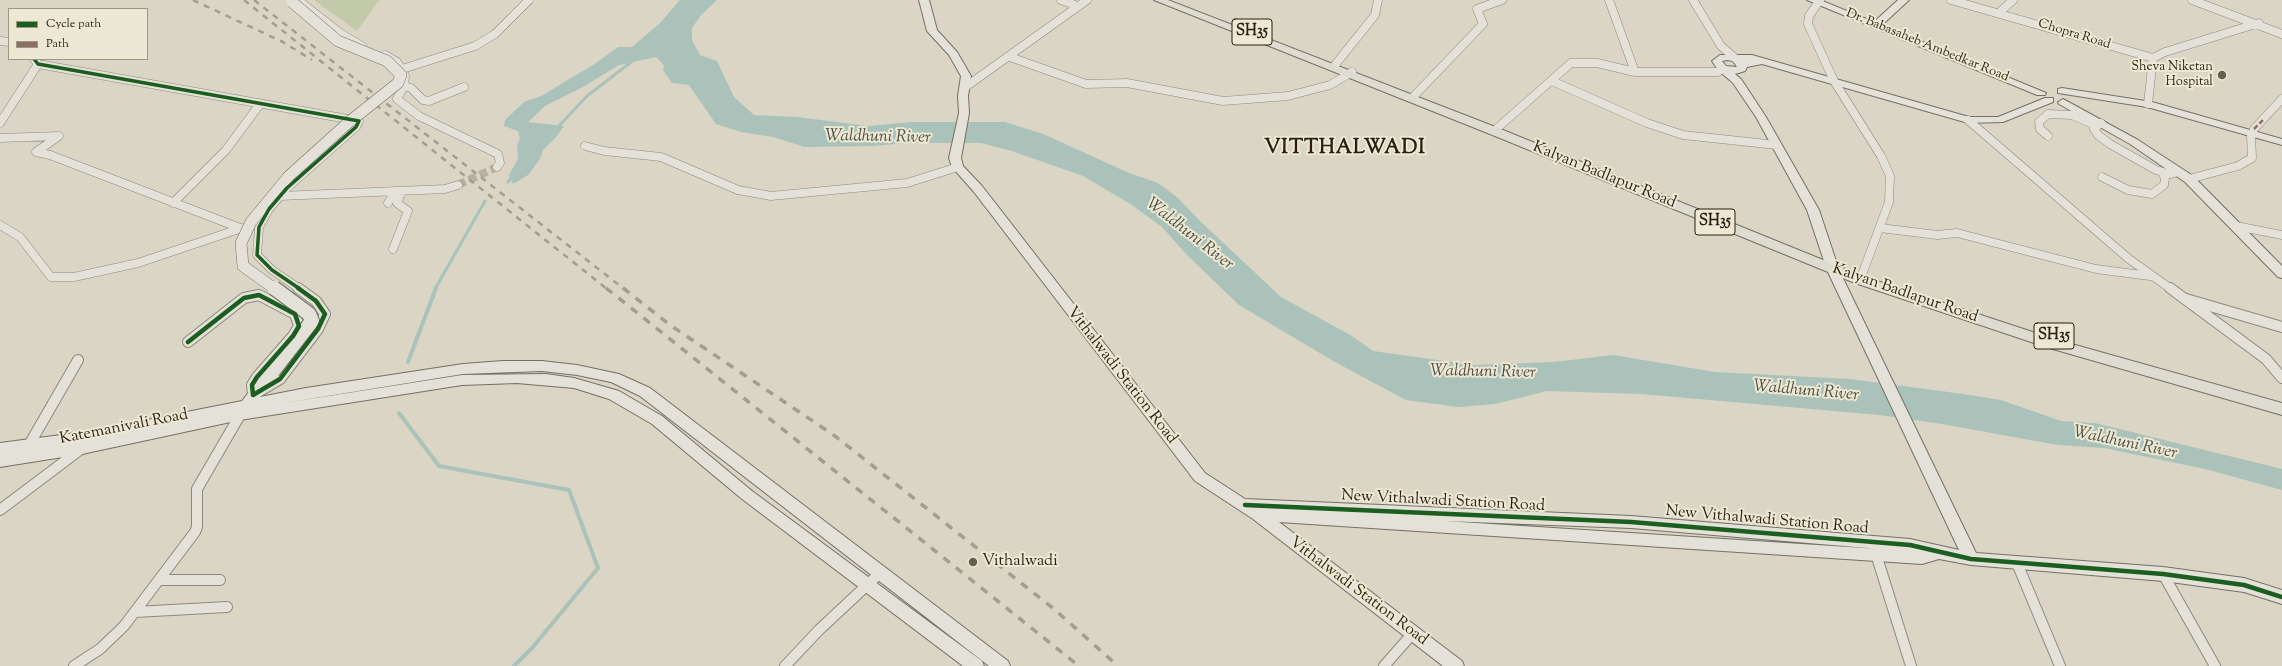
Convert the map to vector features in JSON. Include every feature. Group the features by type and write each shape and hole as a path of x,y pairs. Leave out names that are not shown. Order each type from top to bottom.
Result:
{"main road":[{"name":"Kalyan Badlapur Road","path":"1159,0 1497,130"},
{"name":"Kalyan Badlapur Road","path":"1169,0 1335,64 1349,73 1414,96 1831,266 2049,334 2282,400"},
{"name":"Kalyan Badlapur Road","path":"1862,276 2051,344 2282,409"}],"street":[{"path":"402,69 475,46 495,34 529,0"},
{"path":"585,146 604,151 661,157 738,190 771,196 907,183 957,163 964,113 964,88 966,76 953,54 932,31 924,0"},
{"path":"1061,0 1078,6"},
{"path":"964,88 1010,57 1087,0"},
{"path":"1335,64 1375,15 1378,0"},
{"path":"1414,96 1483,24 1477,10 1502,0"},
{"path":"1609,0 1634,72"},
{"path":"1693,0 1721,46 1739,69 1813,210 1831,266 1884,374 1971,559"},
{"path":"1877,24 1904,0"},
{"name":"Chopra Road","path":"1951,0 1999,12 2153,58"},
{"path":"1999,12 2013,0"},
{"path":"2192,0 2282,33"},
{"path":"2199,0 2257,24"},
{"path":"293,1 362,47 390,58 402,69 405,80 404,86 397,99 419,116 498,154 500,163 497,167"},
{"path":"74,666 109,641 135,612 195,532 197,527 197,489 201,479 247,404 312,321 309,314 243,266 241,243 251,222 289,176 349,122 394,87 398,83 401,75 387,61 338,41 293,1"},
{"path":"1818,1 1809,16 1808,24 1834,81 1882,156 1890,176 1890,202 1862,276"},
{"name":"Dr. Babasaheb Ambedkar Road","path":"1818,1 2045,93 2065,97"},
{"path":"2148,104 2153,58 2165,52 2257,24"},
{"path":"1497,130 1552,80 1566,65 1571,63 1597,63 1634,72 1718,72 1721,46"},
{"path":"1010,57 1086,84 1126,83 1224,100 1253,100 1288,96 1330,85 1349,73"},
{"path":"0,124 36,62 359,121 356,126 280,196 268,210 259,227 257,255 272,270 316,301 324,314 318,329 280,379 247,404"},
{"path":"1720,63 1739,69 1763,62 1968,120 1998,120 2045,93"},
{"path":"1720,63 1739,69"},
{"path":"1552,80 1647,122 1683,135 1778,145"},
{"path":"404,86 411,88 423,100 429,101 464,87"},
{"path":"2065,97 2148,104 2282,142"},
{"path":"2065,97 2099,125"},
{"path":"2065,97 2151,112 2252,134 2282,148"},
{"path":"2189,179 2238,166 2252,158 2252,134 2282,99"},
{"path":"173,203 226,150 260,104"},
{"path":"2048,136 2040,129 2039,122 2048,114 2060,113 2072,115 2099,125 2134,142 2189,179 2282,274"},
{"path":"1968,120 2150,276 2266,360 2282,378"},
{"path":"2099,125 2094,129 2098,135 2162,172 2178,172"},
{"path":"0,138 59,136 57,139 38,149 36,152 50,155 240,228"},
{"name":"Vithalwadi Station Road","path":"957,163 992,206 1200,477 1245,505 1456,666"},
{"path":"2102,177 2128,190 2152,194 2164,185 2165,178 2162,172"},
{"path":"280,196 444,189 458,185"},
{"path":"388,202 399,191"},
{"path":"393,249 408,211 397,203 399,191"},
{"path":"0,225 20,237 51,277 74,276 138,263 240,228 259,227"},
{"path":"2236,226 2282,235"},
{"path":"1880,228 1937,234 1957,233 2096,269 2150,276"},
{"path":"188,342 244,298 251,296 259,295 295,314 298,326 293,336 257,377 252,385 247,404"},
{"path":"2179,296 2282,327"},
{"path":"29,445 78,360"},
{"path":"380,387 463,369 503,366 542,366 577,370 614,378 652,397 1002,666"},
{"path":"247,404 380,387 462,380 546,379 574,384 614,395 657,420 747,495 976,666"},
{"path":"638,408 652,397"},
{"name":"Katemanivali Road","path":"0,449 91,436 247,404"},
{"name":"Katemanivali Road","path":"0,461 82,448 247,404"},
{"path":"0,510 82,448"},
{"name":"New Vithalwadi Station Road","path":"1245,505 1281,505 1424,514 1631,522 1715,529 1873,548 1922,558 1939,553 1971,559 2163,574 2244,585 2282,597"},
{"name":"New Vithalwadi Station Road","path":"1258,515 1721,544 1873,548"},
{"path":"1715,529 1721,544"},
{"path":"1873,548 1911,666"},
{"path":"2017,563 2060,666"},
{"path":"785,666 819,630 880,573"},
{"path":"2163,574 2215,666"},
{"path":"159,580 220,580"},
{"path":"135,612 227,607"},
{"path":"1384,666 1413,633"}],"green space":[{"path":"314,0 379,0 357,31"}],"water":[{"name":"Waldhuni River","path":"680,0 717,0 701,15 692,28 692,40 700,55 717,61 734,97 754,115 797,117 868,126 911,122 1005,122 1043,134 1129,173 1158,183 1178,198 1200,221 1281,297 1352,336 1373,351 1473,365 1554,362 1613,355 1715,372 1850,379 1963,394 2001,400 2061,421 2095,423 2282,469 2282,490 2205,469 2104,448 2058,445 1936,423 1879,415 1642,394 1547,391 1495,404 1458,407 1406,400 1335,362 1239,305 1187,255 1162,227 1132,205 1083,176 1012,151 981,143 905,143 874,146 805,147 773,137 741,132 716,124 689,85 672,83 663,70 664,65 656,57 619,65 581,88 545,106 528,122 564,126 556,137 543,150 540,159 528,175 513,184 509,175 518,159 517,146 520,138 518,131 504,126 505,120 524,102 541,96 596,63 618,47 632,47 660,23"}],"waterway":[{"path":"556,129 587,96 635,59"},
{"path":"508,182 514,175"},
{"path":"435,289 485,201"},
{"path":"408,362 436,288"},
{"path":"399,413 439,466 569,490 598,568 532,648 514,666"}],"tunnel":[{"path":"458,185 497,167"}],"railway":[{"path":"193,0 283,42 312,60"},
{"path":"244,0 607,289"},
{"path":"254,0 624,289"},
{"path":"606,288 1079,666"},
{"path":"623,288 670,325 835,436 1054,609 1118,666"}],"marked path":[{"path":"2254,129 2264,119"}],"cycle path":[{"path":"35,60 38,64 359,121 356,127 287,188 269,209 259,227 257,255 272,270 316,301 325,314 318,329 280,379 253,395 252,385 257,377 293,336 299,326 298,321 295,314 259,295 244,298 188,342"},
{"path":"1245,505 1281,505 1424,514 1631,522 1910,545 1939,553 1971,559 2081,569 2163,574 2244,585 2282,597"}],"place":[{"name":"Sheva Niketan Hospital","path":"2222,75"},
{"name":"Vithalwadi","path":"973,562"}],"district":[{"name":"VITTHALWADI","path":"1345,150"}]}
